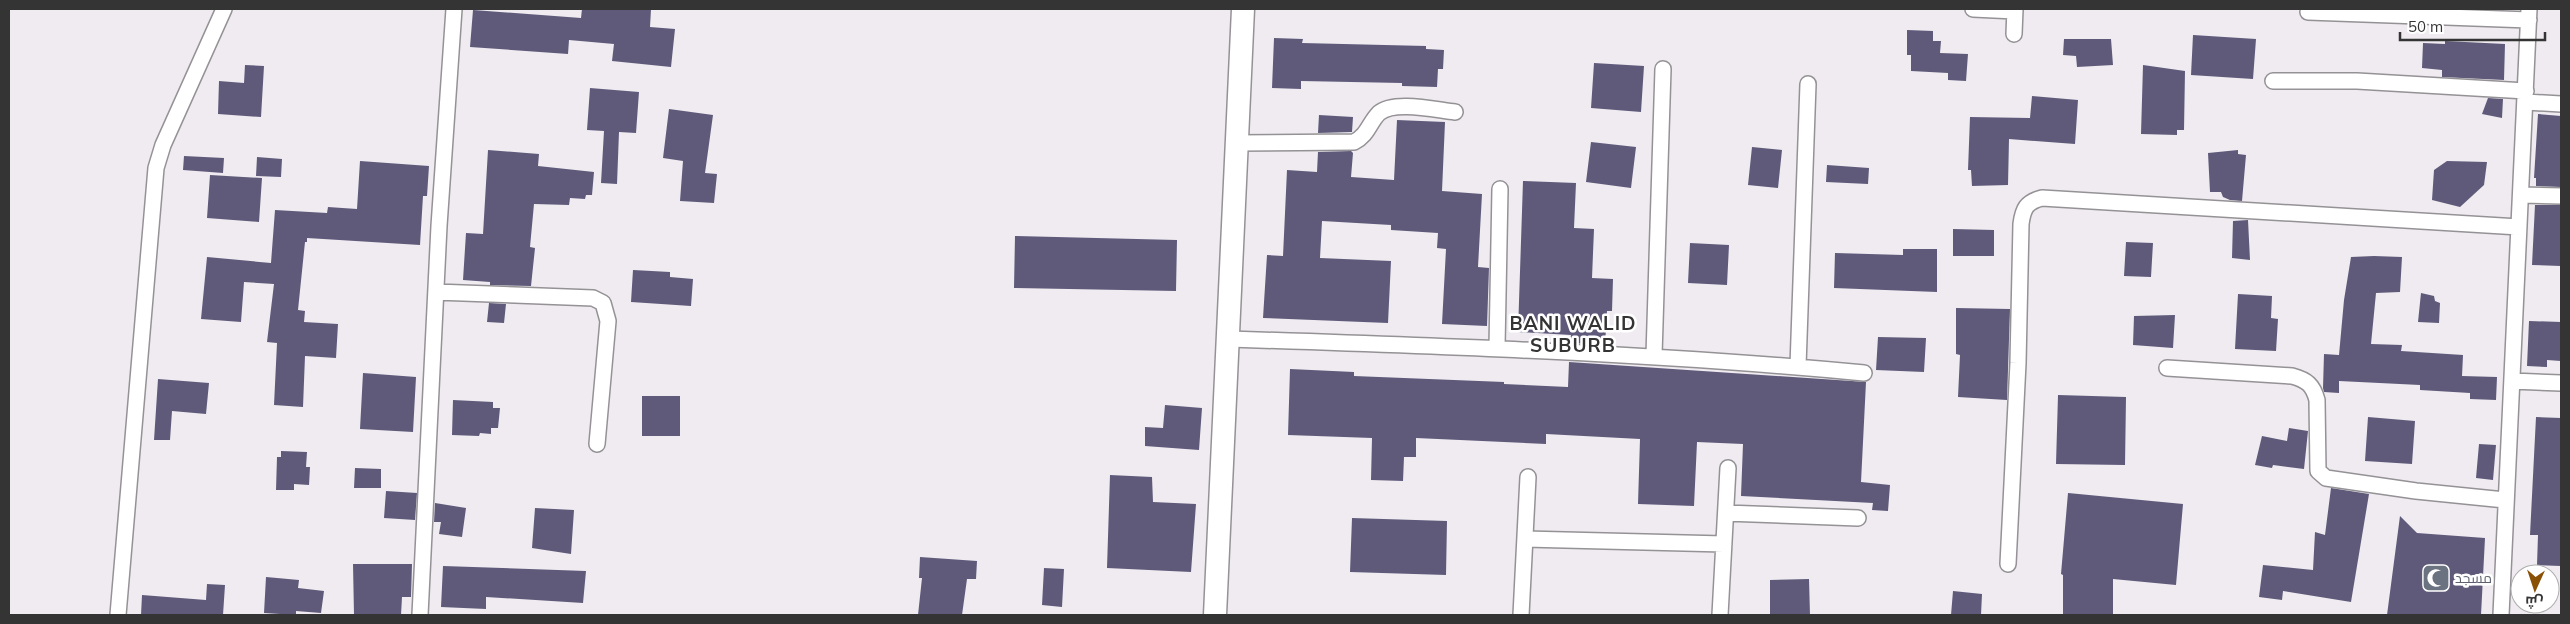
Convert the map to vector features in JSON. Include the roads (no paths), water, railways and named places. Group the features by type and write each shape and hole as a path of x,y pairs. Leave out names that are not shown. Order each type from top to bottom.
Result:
{"main road":[{"path":"1215,615 1243,9"}],"street":[{"path":"118,615 156,168 162,145 224,9"},
{"path":"420,615 436,292 454,9"},
{"path":"1973,9 2015,10 2014,34"},
{"path":"2308,12 2529,14 2501,615"},
{"path":"1654,355 1663,69"},
{"path":"2273,80 2356,81 2526,97 2561,104"},
{"path":"1798,366 1808,84"},
{"path":"1236,143 1354,142 1362,138 1380,113 1392,108 1404,106 1455,112"},
{"path":"1497,347 1500,189"},
{"path":"2521,195 2561,196"},
{"path":"2008,564 2018,363 2021,224 2024,209 2031,201 2042,198 2519,227"},
{"path":"436,292 593,298 603,303 608,321 597,444"},
{"path":"1229,340 1497,347 1654,355 1864,373"},
{"path":"2167,368 2292,376 2305,379 2314,389 2317,400 2318,471 2326,478 2407,490 2505,500"},
{"path":"2512,381 2561,383"},
{"path":"1720,615 1728,468"},
{"path":"1521,615 1528,476"},
{"path":"1726,513 1858,518"},
{"path":"1525,539 1724,544"}],"place":[{"name":"مسجد","path":"2436,578"}],"district":[{"name":"BANI WALID SUBURB","path":"1573,334"}]}
